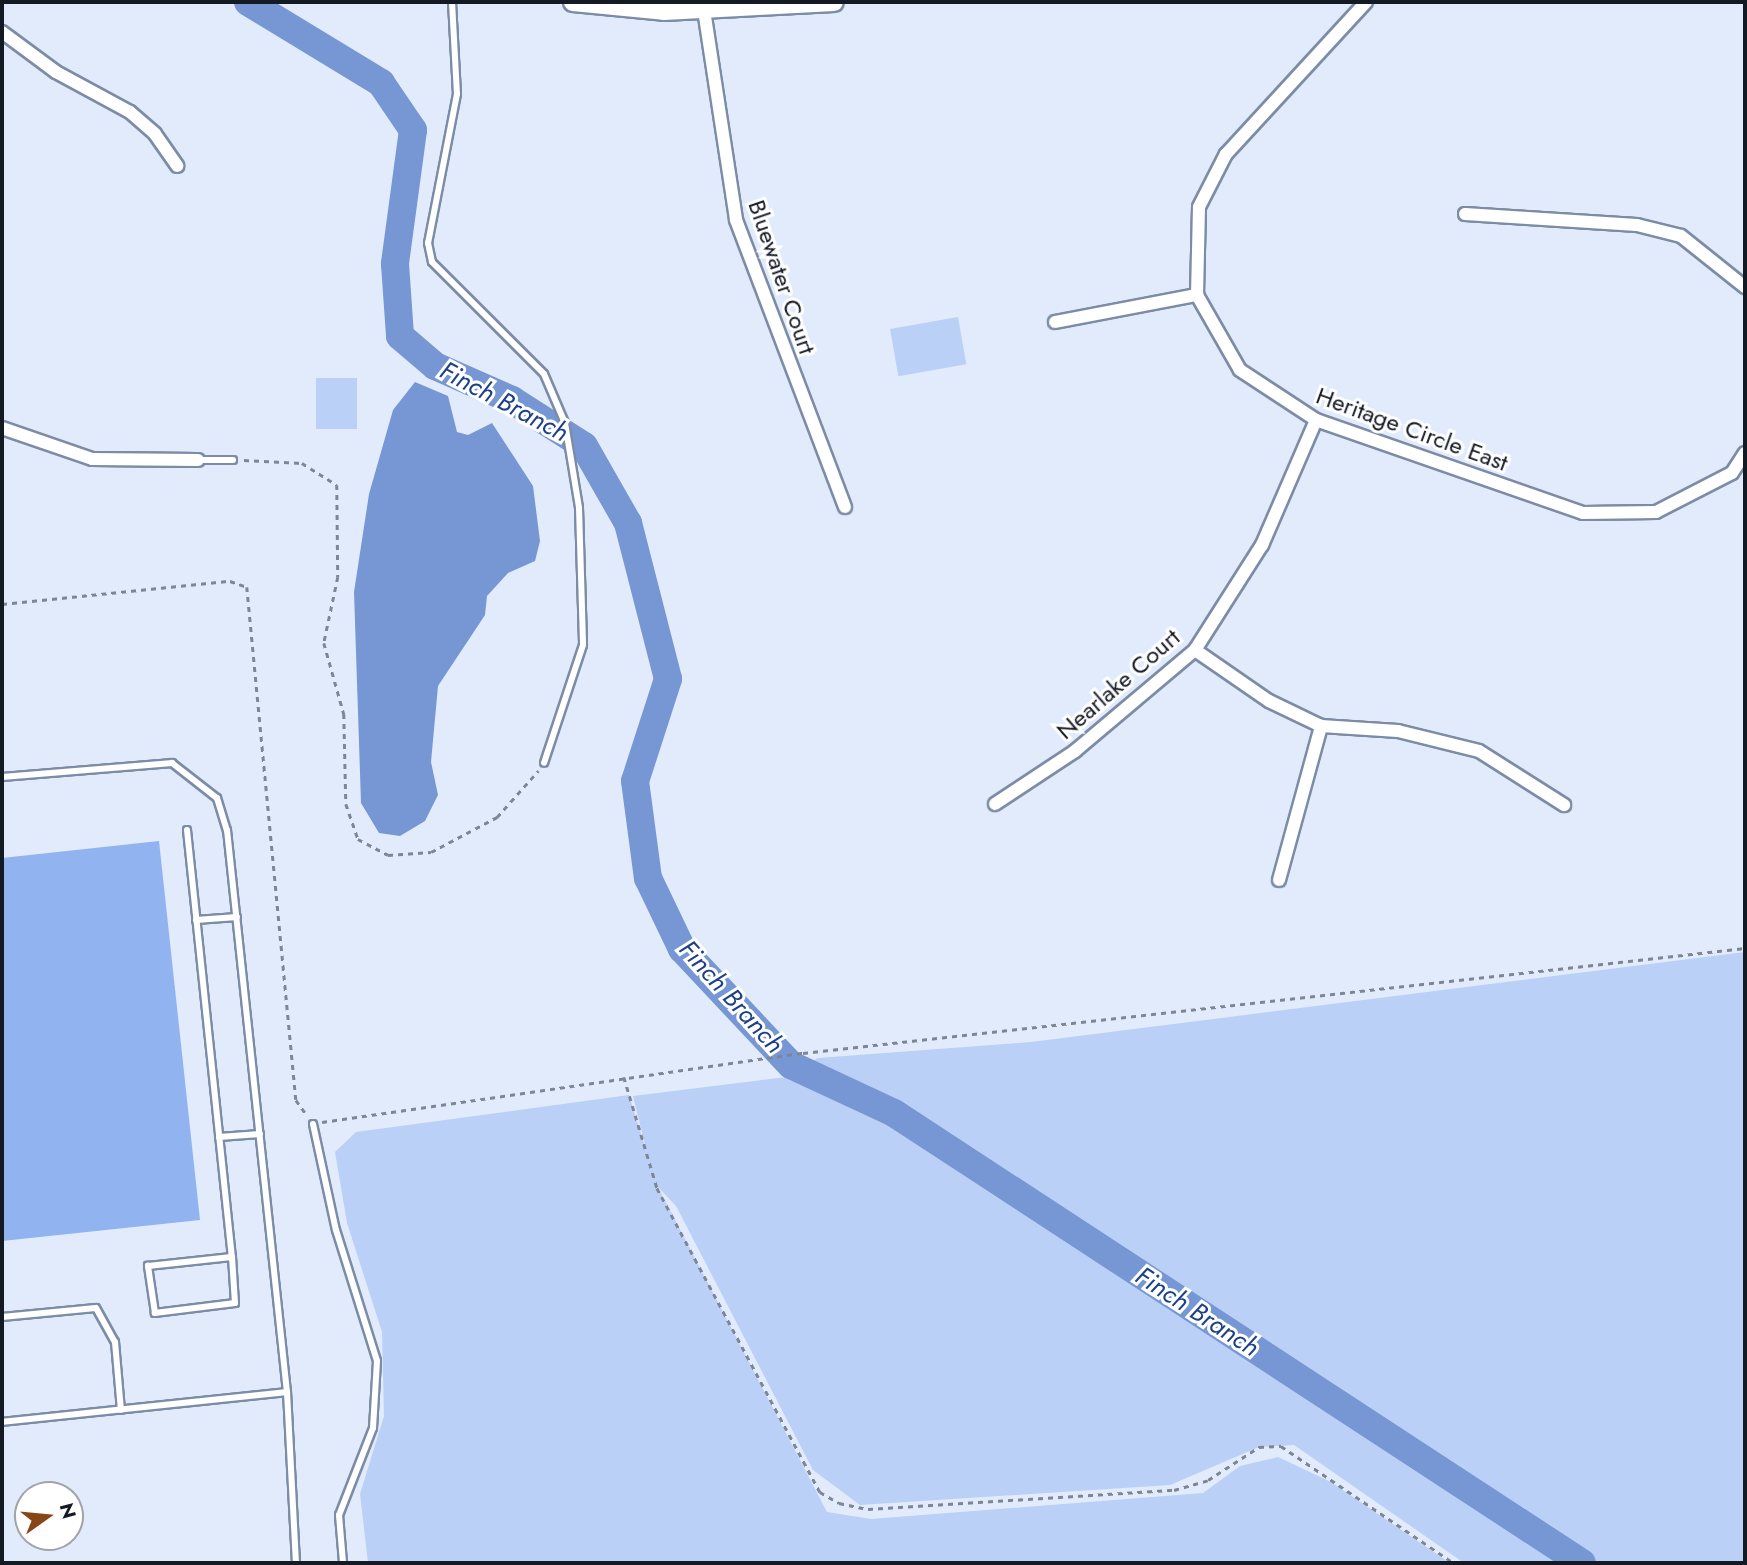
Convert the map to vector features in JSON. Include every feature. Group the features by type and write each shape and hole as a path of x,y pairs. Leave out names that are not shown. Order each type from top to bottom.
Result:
{"street":[{"path":"573,2 618,10 704,10 834,2"},
{"path":"1055,322 1196,295 1199,207 1226,154 1366,2"},
{"name":"Bluewater Court","path":"704,10 736,220 845,507"},
{"path":"2,32 56,72 130,112 177,166"},
{"path":"1465,214 1637,225 1681,236 1745,288"},
{"name":"Heritage Circle East","path":"1196,295 1240,370 1316,421 1583,513 1656,512 1732,473 1745,453"},
{"name":"Nearlake Court","path":"995,804 1075,751 1195,650 1262,545 1316,421"},
{"path":"2,428 92,459 198,460"},
{"path":"1195,650 1269,701 1321,726 1398,731 1479,751 1564,806"},
{"path":"1279,880 1321,726"}],"lane":[{"path":"452,2 457,94 430,233 432,262 534,359 565,422 572,451 583,645 544,763"},
{"path":"198,460 233,460"},
{"path":"2,777 141,763 172,763 196,777 217,798 228,830 287,1392 296,1563"},
{"path":"187,830 232,1257 235,1303 155,1313 148,1266 232,1257"},
{"path":"197,920 237,917"},
{"path":"313,1124 336,1230 377,1361 373,1428 339,1514 343,1563"},
{"path":"219,1137 260,1134"},
{"path":"2,1317 96,1308 115,1342 121,1410"},
{"path":"2,1423 287,1392"}],"path":[{"path":"233,460 302,463 337,485 338,577 324,643 344,714 345,804 358,839 388,855 406,856 459,841 497,817 544,763"},
{"path":"2,604 230,581 247,587 296,1100 313,1124 803,1053 1745,948"},
{"path":"624,1077 657,1188 820,1492 839,1503 868,1509 1174,1490 1208,1480 1259,1447 1281,1446 1454,1563"}],"shaded area":[{"path":"958,317 966,364 898,376 890,329"},
{"path":"316,378 357,378 357,429 316,429"},
{"path":"415,382 448,396 457,432 468,435 492,423 533,486 540,541 535,561 508,573 487,596 485,615 438,686 431,762 438,795 425,821 400,836 379,833 361,803 354,592 369,494 393,410"},
{"path":"1745,952 1745,1563 1464,1563 1294,1445 1259,1447 1170,1485 860,1505 813,1470 676,1206 658,1187 827,1512 871,1519 1203,1493 1240,1466 1278,1457 1331,1482 1450,1563 368,1563 360,1494 384,1416 382,1332 347,1223 335,1152 356,1132 629,1095 647,1153 633,1096 786,1077 818,1058 1031,1042"}],"building":[{"path":"159,841 200,1220 2,1241 2,858"}],"waterway":[{"name":"Finch Branch","path":"248,2 381,83 413,130 395,264 400,336 435,366 512,400 584,446 628,523 668,679 635,781 648,878 682,949 791,1065 894,1113 1582,1563"}]}
